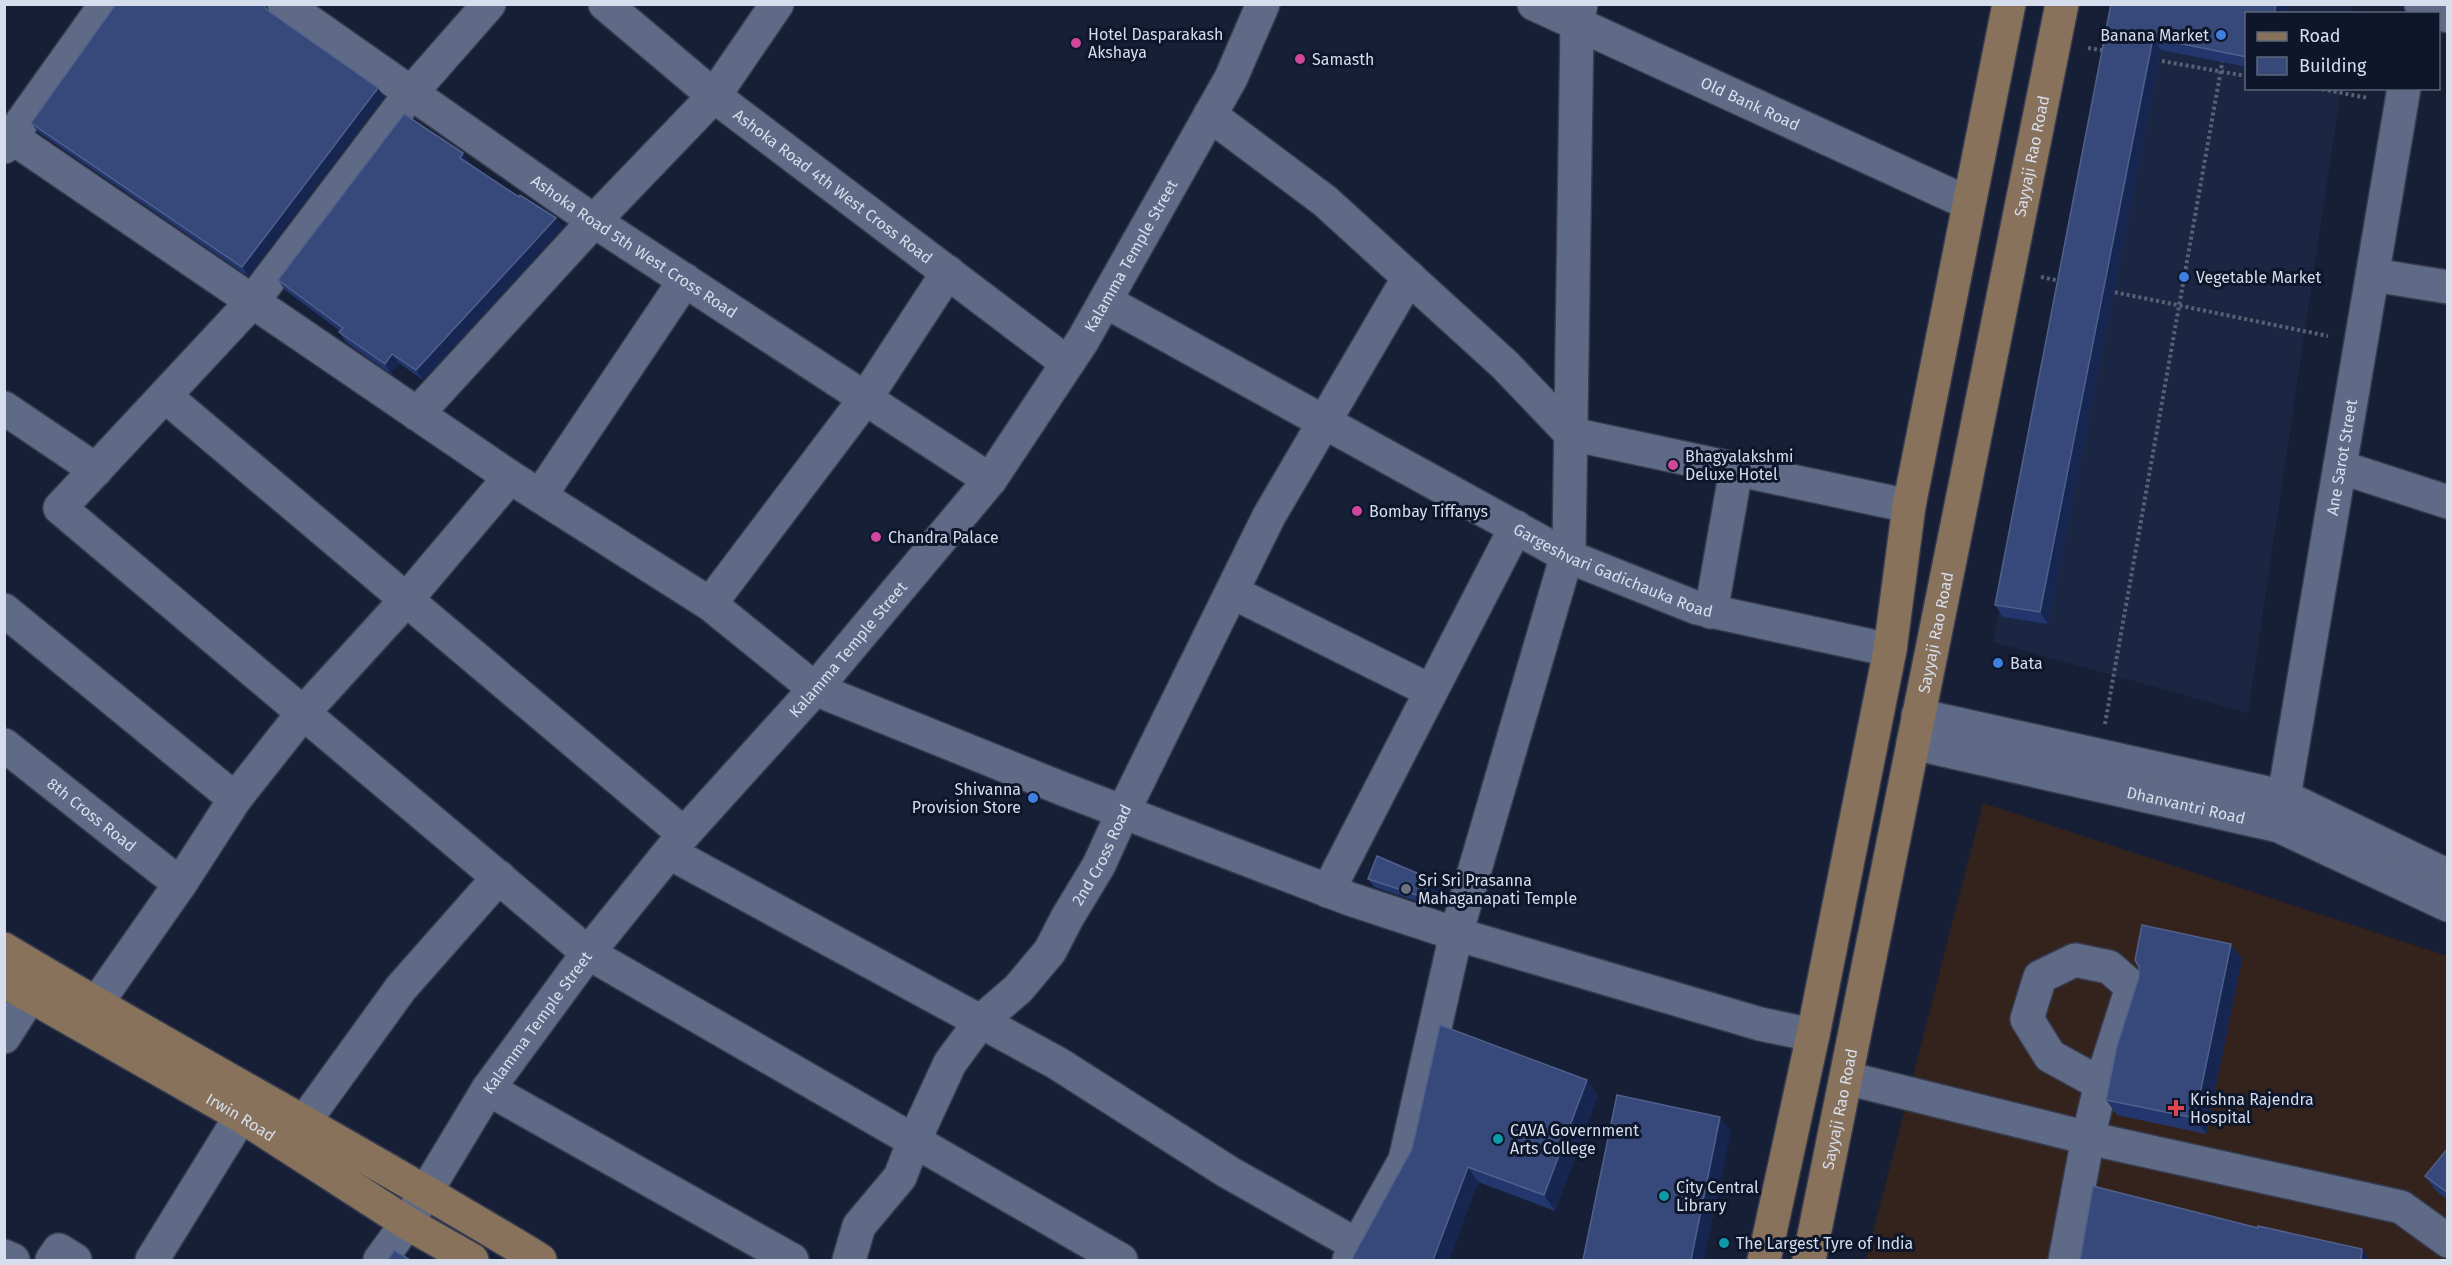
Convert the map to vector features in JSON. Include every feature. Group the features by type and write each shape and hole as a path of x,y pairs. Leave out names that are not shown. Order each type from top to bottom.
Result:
{"main road":[{"path":"1764,1260 1813,1035 1890,650 1909,506 2009,4"},
{"name":"Sayyaji Rao Road","path":"1809,1260 2062,4"},
{"path":"4,949 96,1004 427,1191 540,1260"},
{"name":"Irwin Road","path":"17,988 241,1116 407,1222 472,1260"}],"street":[{"path":"106,4 7,138 510,477 710,604 815,689 1328,891 1456,934 1760,1024 1813,1035"},
{"name":"Ashoka Road 5th West Cross Road","path":"284,4 594,221 990,480"},
{"path":"489,4 410,94 252,302 60,508 588,953 1121,1260"},
{"name":"Ashoka Road 4th West Cross Road","path":"605,4 714,96 1066,362"},
{"path":"417,414 594,221 714,96 777,4"},
{"name":"Kalamma Temple Street","path":"380,1260 427,1191 488,1089 588,953 677,844 815,689 990,480 1066,362 1083,340 1231,78 1263,4"},
{"name":"Old Bank Road","path":"1534,4 1579,14 1968,203"},
{"path":"2420,4 2439,12"},
{"path":"165,396 406,600 677,844 1057,1063 1353,1253 1405,1160 1456,934 1567,555 1579,14"},
{"name":"Ane Sarot Street","path":"2282,811 2403,96"},
{"path":"1210,116 1325,201 1505,365 1571,435 1909,506"},
{"path":"710,604 866,399 948,272"},
{"path":"2373,275 2448,287"},
{"name":"2nd Cross Road","path":"849,1260 858,1226 900,1177 950,1063 981,1021 1018,989 1050,951 1067,918 1100,866 1123,812 1269,516 1409,277"},
{"path":"540,496 685,280"},
{"name":"Gargeshvari Gadichauka Road","path":"1105,301 1567,555 1711,612 1890,650"},
{"path":"4,408 96,470"},
{"path":"2340,467 2448,502"},
{"path":"1711,612 1736,470"},
{"path":"96,1004 180,884 235,799 303,712 406,600 510,477"},
{"path":"1328,891 1516,527"},
{"path":"1232,592 1431,691"},
{"path":"4,610 235,799"},
{"name":"Dhanvantri Road","path":"1916,729 2099,755 2282,811 2448,876"},
{"name":"Dhanvantri Road","path":"1916,729 2282,811 2448,905"},
{"name":"8th Cross Road","path":"4,745 180,884"},
{"path":"304,1122 401,988 499,877"},
{"path":"4,1037 17,988"},
{"path":"1846,1078 2088,1138 2401,1207 2448,1241"},
{"path":"2065,1260 2088,1138 2101,1084"},
{"path":"488,1089 792,1260"},
{"path":"152,1260 241,1116"},
{"path":"52,1260 59,1250 75,1260"},
{"path":"4,1256 13,1260"}],"path":[{"path":"2054,42 2116,53"},
{"path":"2099,755 2225,49"},
{"path":"2151,59 2245,76"},
{"path":"2338,90 2403,96"},
{"path":"2008,271 2068,282"},
{"path":"2103,290 2361,343"}],"shaded area":[{"path":"2110,5 2354,5 2352,12 2245,12 2245,90 2341,90 2248,713 1993,642"},
{"name":"Krishna Rajendra Hospital","path":"1983,803 2447,956 2447,1260 1866,1260"}],"building":[{"path":"116,4 262,4 267,10 378,88 242,267 31,123"},
{"path":"2111,4 2276,4 2274,12 2245,12 2245,57 2153,38 2040,612 1995,605"},
{"path":"404,114 463,153 460,158 519,197 520,195 556,218 416,370 392,354 385,364 339,332 343,328 278,280"},
{"path":"1377,856 1433,880 1426,898 1368,879"},
{"path":"2142,925 2231,944 2195,1118 2106,1100 2117,1046 2139,977 2139,967 2135,960"},
{"name":"CAVA Government Arts College","path":"1440,1025 1587,1080 1544,1195 1468,1167 1433,1260 1352,1260 1412,1149"},
{"name":"City Central Library","path":"1617,1095 1720,1117 1691,1260 1583,1260"},
{"path":"2448,1148 2448,1193 2425,1176"},
{"path":"2093,1186 2258,1228 2258,1226 2362,1249 2361,1260 2080,1260"},
{"path":"394,1250 410,1260 388,1260"}],"place":[{"name":"Banana Market","path":"2221,35"},
{"name":"Hotel Dasparakash Akshaya","path":"1076,43"},
{"name":"Samasth","path":"1300,59"},
{"name":"Vegetable Market","path":"2184,277"},
{"name":"Bhagyalakshmi Deluxe Hotel","path":"1673,465"},
{"name":"Bombay Tiffanys","path":"1357,511"},
{"name":"Chandra Palace","path":"876,537"},
{"name":"Bata","path":"1998,663"},
{"name":"Shivanna Provision Store","path":"1033,798"},
{"name":"Sri Sri Prasanna Mahaganapati Temple","path":"1406,889"},
{"name":"Krishna Rajendra Hospital","path":"2176,1108"},
{"name":"CAVA Government Arts College","path":"1498,1139"},
{"name":"City Central Library","path":"1664,1196"},
{"name":"The Largest Tyre of India","path":"1724,1243"}]}
